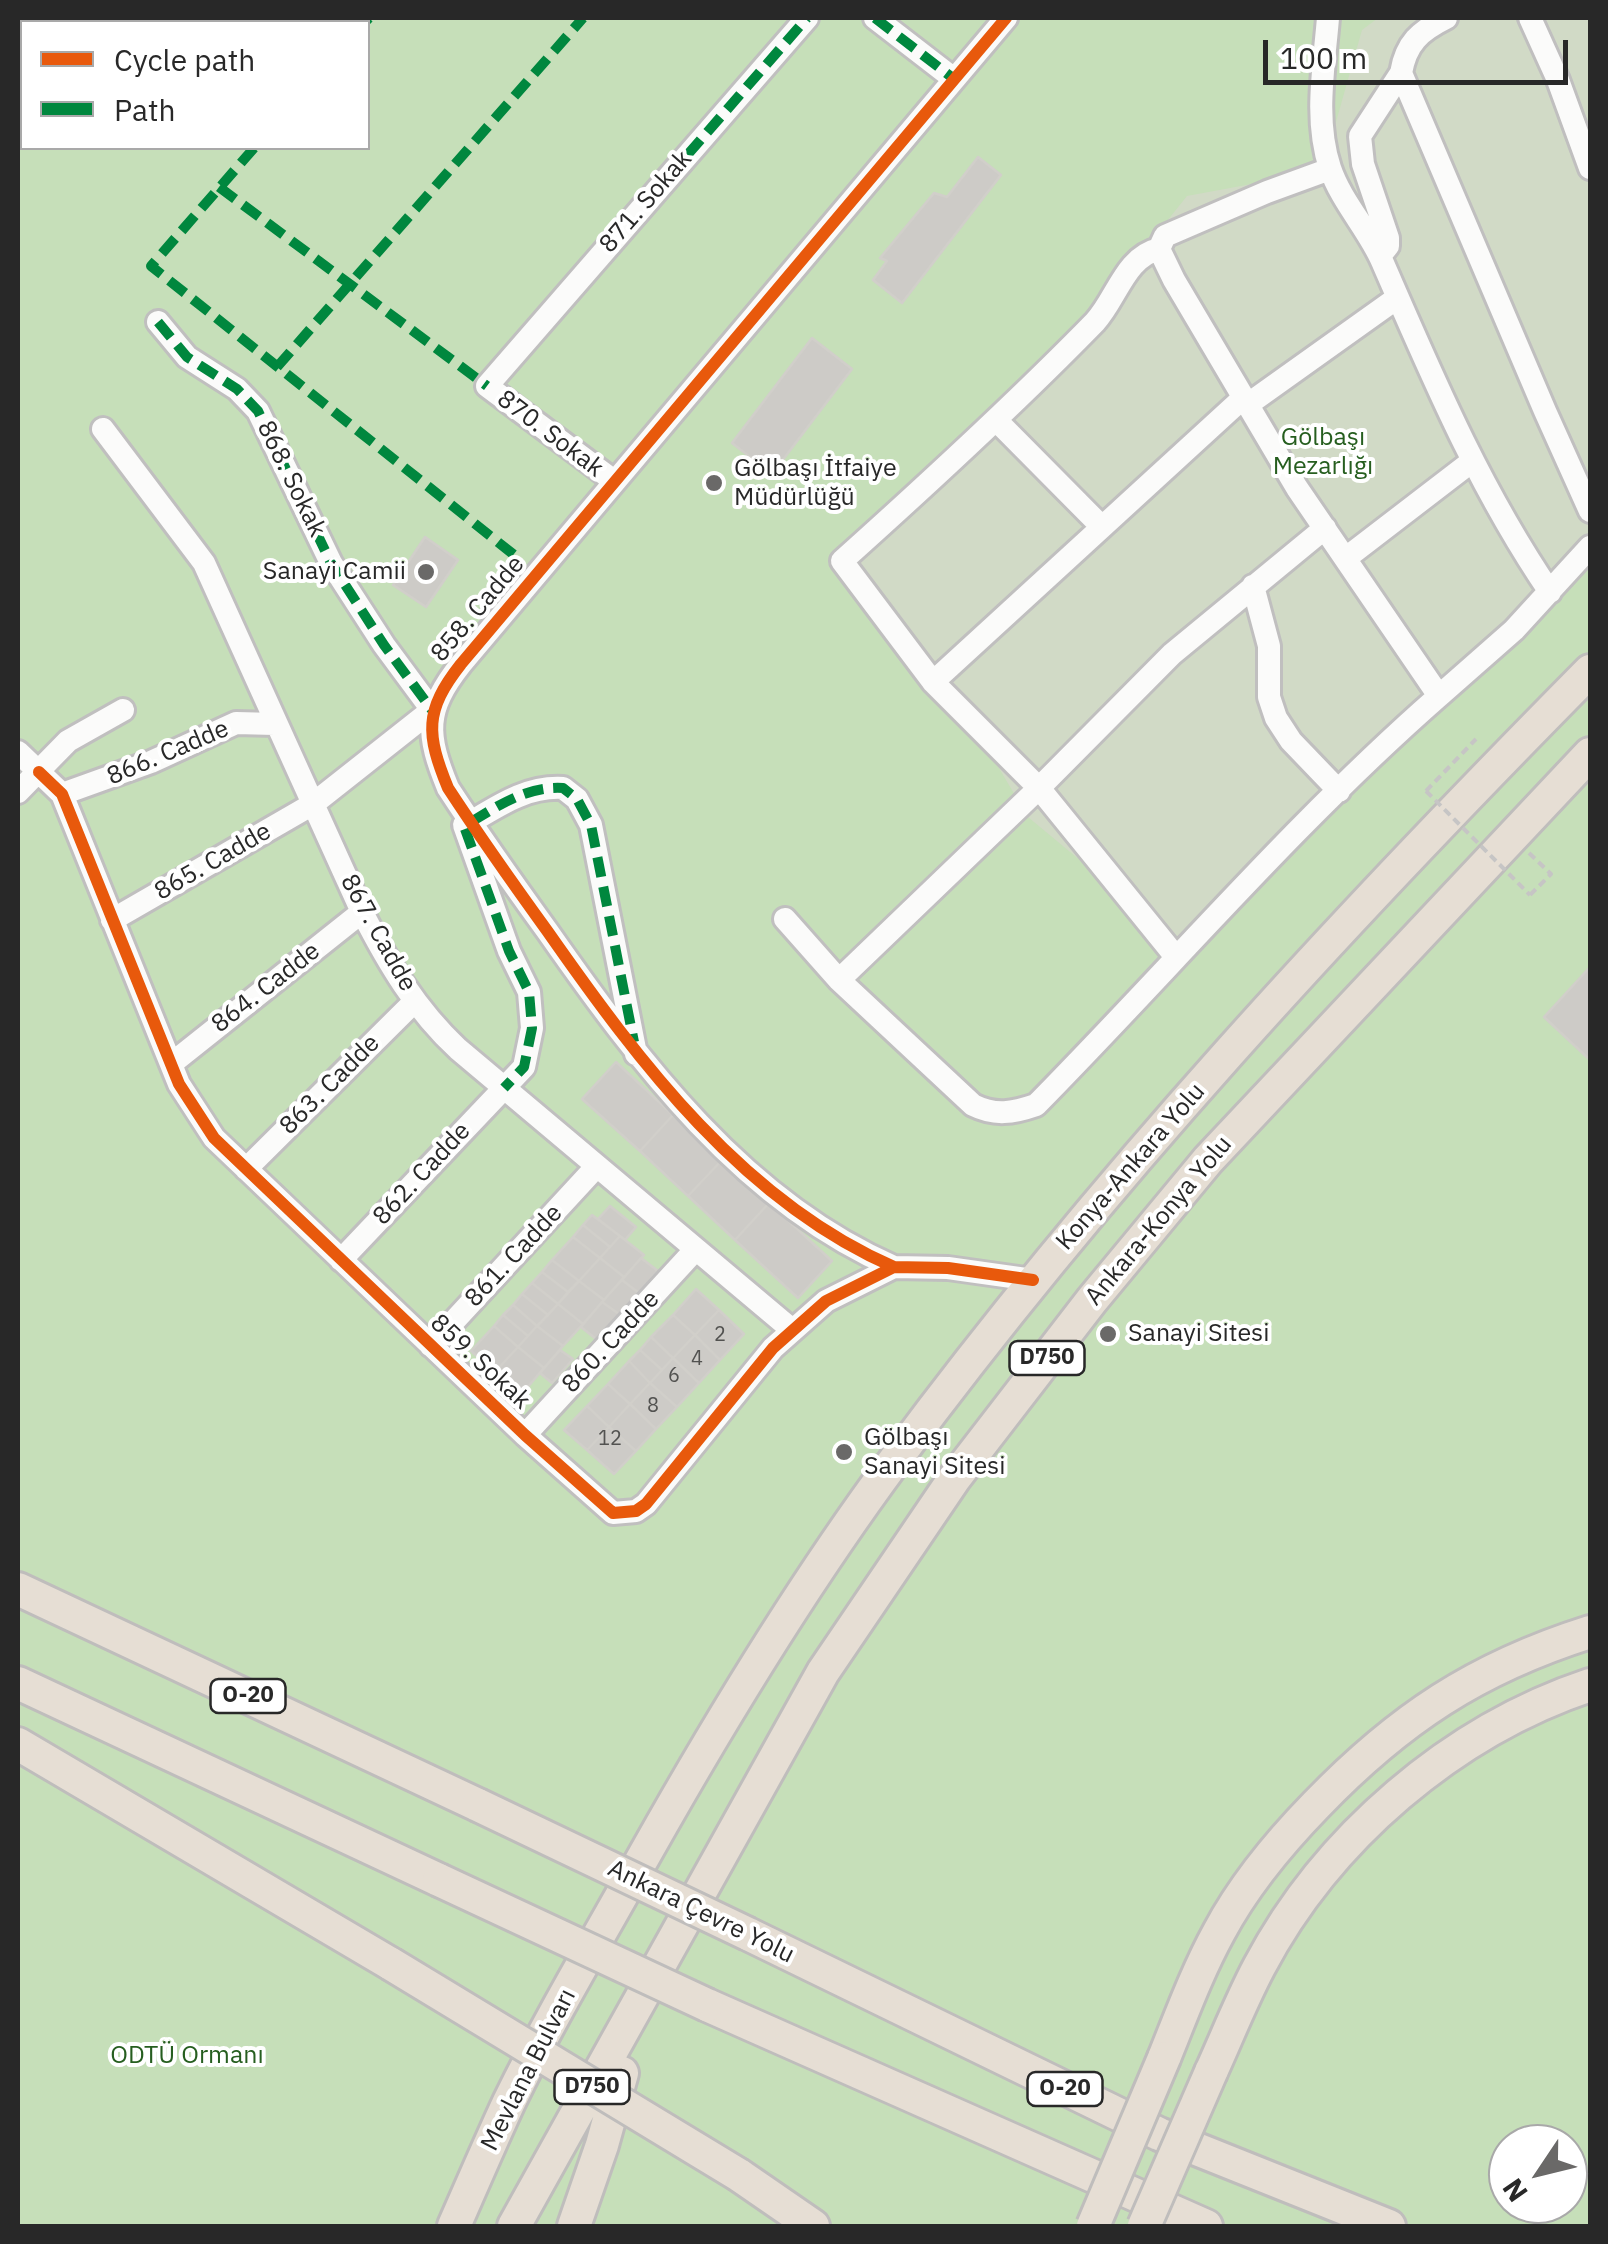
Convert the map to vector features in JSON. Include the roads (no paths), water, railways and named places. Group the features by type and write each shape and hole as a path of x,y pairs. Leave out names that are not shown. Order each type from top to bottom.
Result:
{"highway":[{"name":"Konya-Ankara Yolu","path":"610,1916 694,1766 786,1619 892,1463 1032,1280 1392,874 1590,672"},
{"name":"Ankara-Konya Yolu","path":"671,1947 824,1672 954,1479 1092,1300 1208,1160 1586,761"},
{"name":"Ankara Çevre Yolu","path":"18,1589 748,1934 1160,2134 1389,2226"},
{"path":"1093,2226 1219,1930 1262,1866 1344,1776 1394,1730 1433,1703 1506,1663 1590,1632"},
{"name":"O-20","path":"18,1683 706,2004 1206,2226"},
{"path":"1144,2226 1260,1966 1308,1892 1359,1831 1416,1781 1461,1748 1531,1709 1590,1685"},
{"path":"18,1744 391,1964 739,2175 813,2226"},
{"name":"Mevlana Bulvarı","path":"454,2226 510,2100 610,1916"},
{"name":"D750","path":"514,2226 671,1947"},
{"path":"574,2226 622,2073 671,1947"},
{"path":"430,2226 510,2100"}],"street":[{"name":"871. Sokak","path":"486,386 807,18"},
{"path":"875,18 954,80"},
{"name":"858. Cadde","path":"432,710 442,688 461,664 1006,18"},
{"path":"1328,18 1320,114 1330,169 1380,256 1471,462 1550,592"},
{"path":"1380,256 1388,246 1388,238 1363,164 1360,136 1401,73 1405,53 1415,37 1446,18"},
{"path":"1530,18 1590,168"},
{"path":"1401,73 1590,511"},
{"path":"1176,957 1039,788 933,682 842,561 997,421 1100,316 1145,252 1159,249 1166,236 1330,169"},
{"path":"1159,249 1296,488 1440,696"},
{"path":"933,682 1245,401 1397,298"},
{"name":"868. Sokak","path":"158,322 187,357 237,389 258,411 331,562 384,645 432,710"},
{"name":"870. Sokak","path":"486,386 614,481"},
{"path":"997,421 1102,528"},
{"name":"867. Cadde","path":"103,429 204,563 362,912 414,1001 438,1030 504,1088 791,1329"},
{"path":"1346,558 1471,462"},
{"path":"840,980 1039,788 1127,696 1325,528"},
{"path":"784,918 840,980 973,1105 989,1113 1005,1113 1036,1105 1339,791 1391,739 1462,678 1590,547"},
{"path":"1253,586 1269,646 1272,708 1291,741 1339,791"},
{"path":"18,792 68,741 123,710"},
{"path":"432,710 430,728 435,757 455,799 637,1057 730,1154 788,1203 852,1246 894,1266"},
{"path":"313,804 432,710"},
{"name":"866. Cadde","path":"62,794 151,762 236,723 275,724"},
{"path":"18,752 62,794"},
{"path":"471,822 536,789 564,788 577,799 591,825 604,878 637,1057"},
{"name":"859. Sokak","path":"62,794 171,1064 203,1123 431,1346 613,1512 636,1511 646,1504 791,1329 826,1301 894,1266 948,1268 1032,1280"},
{"name":"862. Cadde","path":"341,1260 524,1067 532,1028 529,992 509,951 455,799"},
{"name":"865. Cadde","path":"112,920 313,804"},
{"name":"864. Cadde","path":"171,1064 362,912"},
{"name":"863. Cadde","path":"246,1169 414,1001"},
{"name":"861. Cadde","path":"431,1346 597,1166"},
{"name":"860. Cadde","path":"525,1435 696,1249"}],"place":[{"name":"Gölbaşı İtfaiye Müdürlüğü","path":"714,483"},
{"name":"Sanayi Camii","path":"426,572"},
{"name":"Sanayi Sitesi","path":"1108,1334"},
{"name":"Gölbaşı Sanayi Sitesi","path":"844,1452"}],"park label":[{"name":"Gölbaşı Mezarlığı","path":"1323,452"},
{"name":"ODTÜ Ormanı","path":"187,2056"}]}
